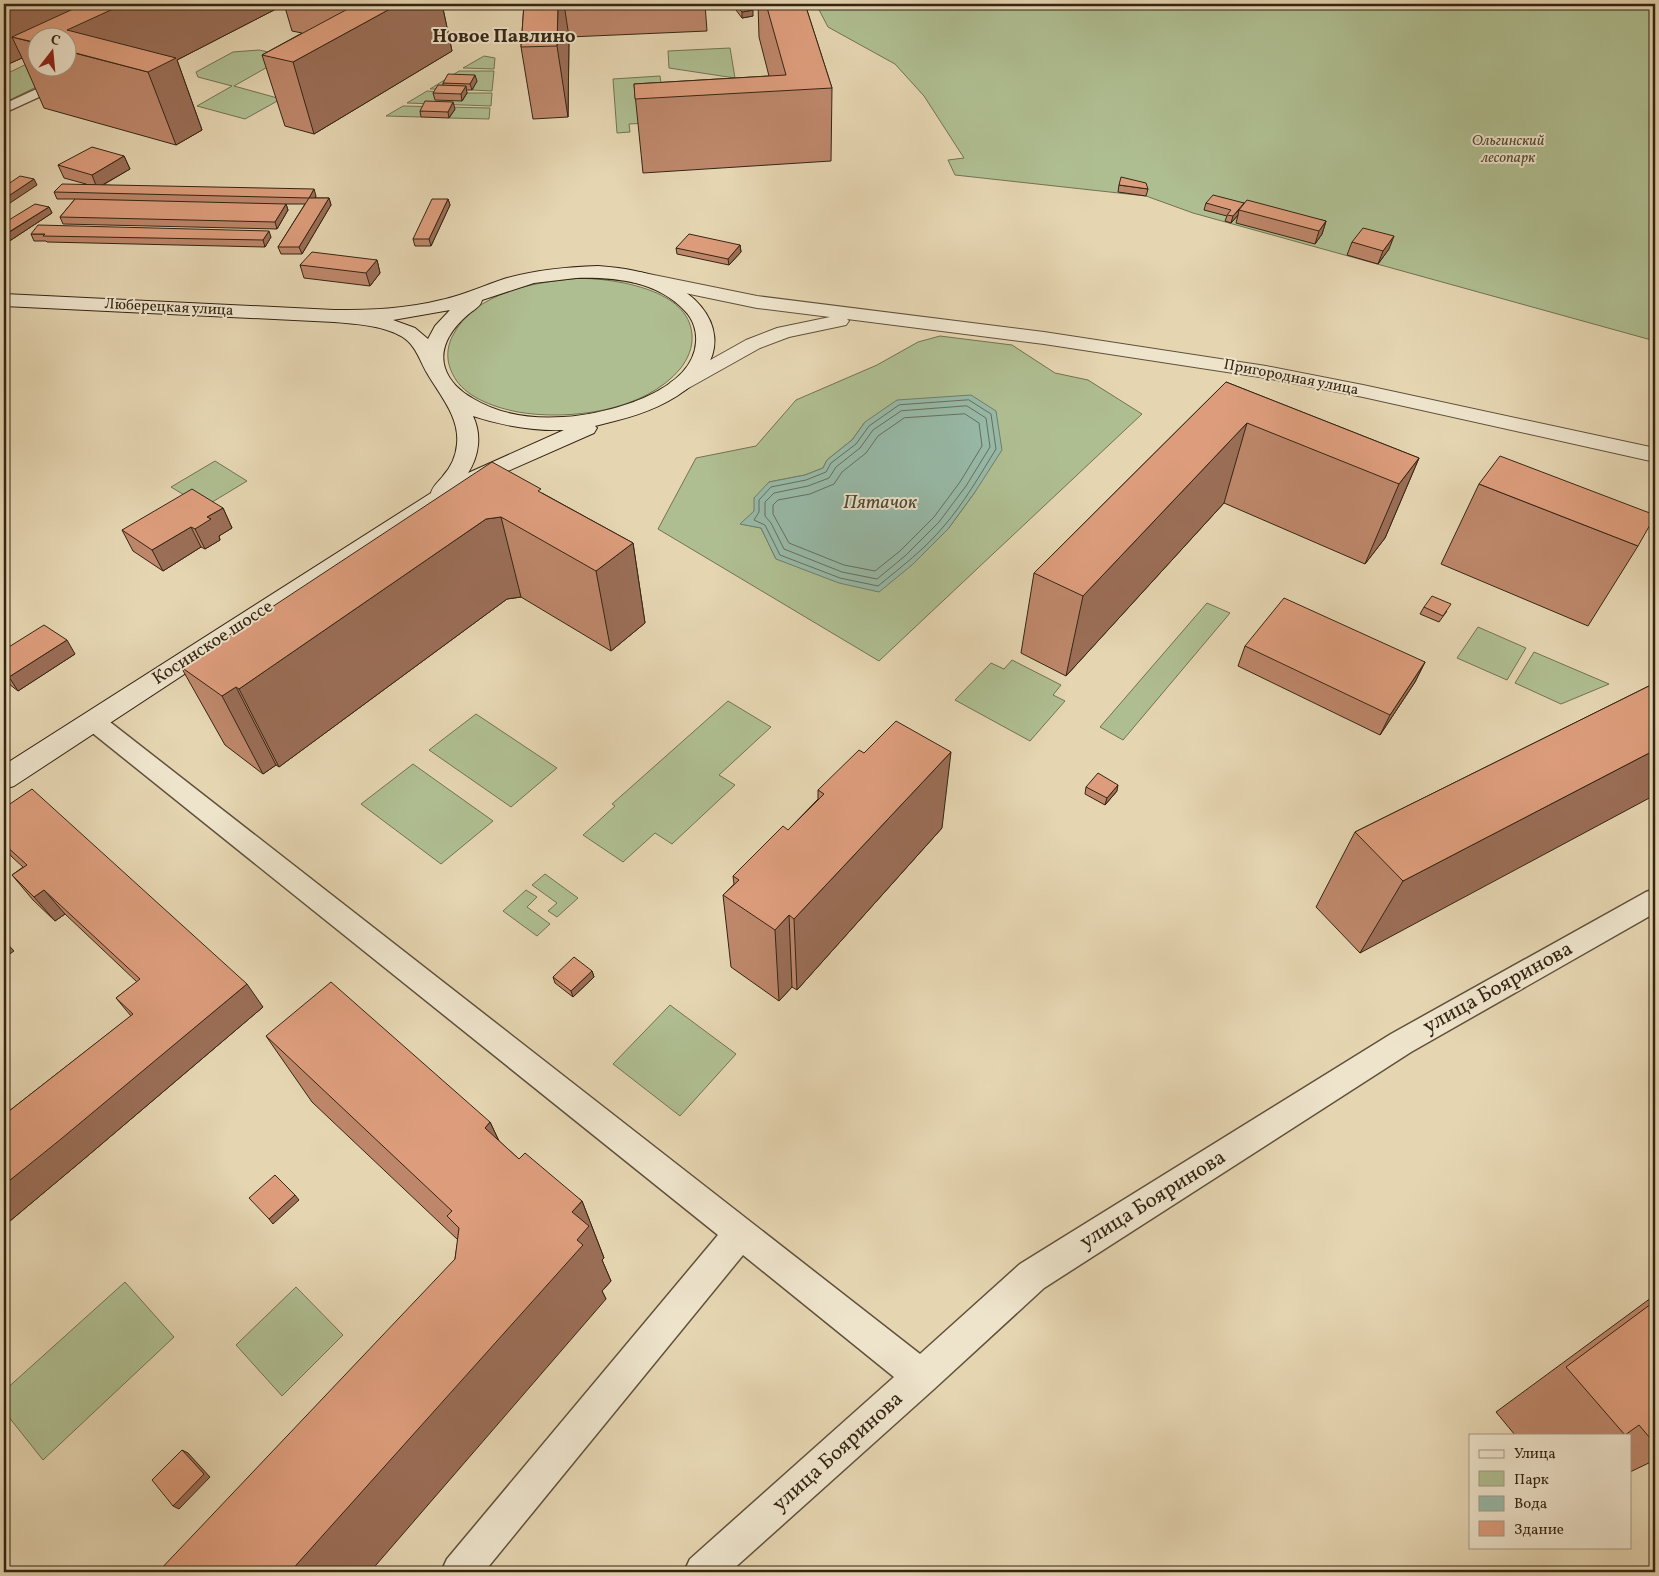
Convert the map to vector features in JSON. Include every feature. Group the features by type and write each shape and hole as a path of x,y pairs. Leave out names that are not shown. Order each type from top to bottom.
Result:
{"main road":[{"path":"334,316 415,312 452,304 512,283 561,273 611,273 757,302 923,324"},
{"path":"635,277 673,291 688,302 699,315 705,328 706,343 702,358 692,372 678,386"},
{"path":"440,380 433,358 443,328 456,314 492,291"},
{"name":"Люберецкая улица","path":"4,300 334,316"},
{"path":"334,316 372,321 404,330 423,345 440,380 458,399 476,409 498,417 525,422 581,422 608,418 636,410 753,344 784,332 840,321 923,324"},
{"name":"Пригородная улица","path":"923,324 1044,338 1266,372 1655,455"},
{"name":"Косинское шоссе","path":"423,507 453,481 466,455 468,441 467,423 462,410 440,380"},
{"name":"Косинское шоссе","path":"4,779 423,507 484,473 608,418"}],"street":[{"path":"4,110 84,70"},
{"path":"93,721 922,1377"},
{"name":"улица Бояринова","path":"703,1572 922,1377 1032,1276 1401,1043 1655,900"},
{"path":"460,1572 740,1233"}],"green space":[{"path":"203,4 78,66 78,63"},
{"name":"Ольгинский лесопарк","path":"816,4 1655,4 1655,341 1193,213 1146,196 955,175 948,160 964,158 924,96 895,64 828,27"},
{"path":"730,48 735,78 669,68 668,51"},
{"path":"259,50 287,56 234,86 281,99 245,119 197,106 232,86 198,77 196,72 233,52"},
{"path":"484,56 495,58 494,69 463,68"},
{"path":"28,63 28,78 54,78 4,103 4,75"},
{"path":"459,71 494,71 492,91 472,90 476,81 444,89 430,89"},
{"path":"660,76 666,122 629,124 630,132 617,133 613,79"},
{"path":"427,91 440,92 462,101 467,93 492,93 491,106 407,103"},
{"path":"403,106 490,108 489,119 449,118 454,109 427,108 421,117 386,116"},
{"path":"584,278 614,281 649,290 665,297 678,307 688,319 692,344 688,357 680,369 665,383 647,395 605,410 560,415 518,412 501,408 484,402 468,392 456,380 448,359 448,348 452,337 462,321 475,309 509,291 547,282"},
{"path":"940,336 1012,345 1055,373 1088,380 1142,414 879,661 658,529 696,458 756,446 796,400 877,365 918,342","holes":["865,422 975,492 948,529 912,565 776,559 761,528 741,524 754,511 769,482 805,475 823,468 827,460 852,440"]},
{"path":"215,461 247,481 204,507 171,487"},
{"path":"1207,603 1230,613 1123,740 1100,727"},
{"path":"1478,627 1526,648 1507,680 1457,658"},
{"path":"1534,652 1609,684 1561,704 1515,683"},
{"path":"1012,660 1061,685 1053,695 1065,701 1030,741 955,700 991,663 1004,669"},
{"path":"728,701 771,727 719,775 735,785 672,844 655,833 623,862 583,835 615,806 612,804"},
{"path":"476,714 557,768 511,807 429,750"},
{"path":"413,764 493,821 441,864 361,804"},
{"path":"545,874 578,898 557,917 548,911 557,903 532,885"},
{"path":"526,890 537,897 527,907 550,924 537,936 503,911"},
{"path":"670,1005 736,1054 680,1116 613,1064"},
{"path":"125,1282 174,1337 43,1460 4,1411 4,1391"},
{"path":"296,1287 343,1335 282,1396 236,1345"}],"water":[{"name":"Пятачок","path":"971,395 996,411 1002,450 948,529 912,565 879,592 839,583 776,559 761,528 740,524 754,511 754,498 769,482 805,475 823,468 827,460 852,440 865,422 897,400"}],"building":[{"path":"84,4 124,4 71,28 32,28"},
{"path":"357,4 399,4 293,62 262,55"},
{"path":"524,4 558,4 557,46 521,47"},
{"path":"735,4 748,4 753,10 742,12"},
{"path":"766,4 805,4 832,88 635,99 634,84 786,75"},
{"path":"28,30 28,41 12,37"},
{"path":"78,33 176,58 148,72 78,54"},
{"path":"448,74 475,75 470,84 443,83"},
{"path":"438,85 466,86 461,94 433,93"},
{"path":"425,101 453,102 448,112 420,111"},
{"path":"92,147 124,156 92,175 58,165"},
{"path":"20,176 34,179 4,199 4,187"},
{"path":"1121,177 1146,183 1148,189 1119,185"},
{"path":"62,184 314,189 309,198 54,192"},
{"path":"1213,195 1244,203 1233,216 1227,215 1231,210 1206,203"},
{"path":"309,198 329,198 299,247 278,247"},
{"path":"75,199 286,204 275,222 60,217"},
{"path":"432,199 448,199 429,239 413,239"},
{"path":"1247,200 1326,221 1319,231 1239,210"},
{"path":"35,204 49,207 4,235 4,223"},
{"path":"38,225 269,231 263,240 43,236 45,234 31,234"},
{"path":"1363,228 1394,236 1383,251 1352,242"},
{"path":"689,234 740,245 728,259 676,248"},
{"path":"312,252 377,260 366,273 300,265"},
{"path":"1226,382 1419,458 1399,484 1247,423 1083,596 1034,573"},
{"path":"1500,456 1655,516 1638,546 1479,484"},
{"path":"492,462 541,489 538,491 633,543 596,571 501,517 486,519 239,689 236,687 222,696 181,667"},
{"path":"192,489 223,508 207,517 211,519 195,529 191,527 152,550 122,530"},
{"path":"1432,596 1451,604 1443,616 1424,607"},
{"path":"1284,598 1425,662 1390,715 1245,646"},
{"path":"44,625 67,640 9,677 4,673 4,650"},
{"path":"1655,683 1655,750 1403,881 1355,832"},
{"path":"896,721 951,752 794,919 789,915 775,930 723,895 739,880 733,876 783,826 788,830 824,794 818,790 859,750 864,753"},
{"path":"1098,773 1118,785 1107,798 1086,787"},
{"path":"32,789 247,984 4,1185 4,1115 133,1014 116,998 140,979 44,890 34,897 12,875 27,865 4,844 4,822 10,817 4,812 4,808"},
{"path":"574,957 592,971 571,991 553,977"},
{"path":"331,982 490,1122 485,1128 519,1159 525,1153 582,1201 572,1212 589,1226 577,1240 583,1245 290,1572 158,1572 455,1259 459,1228 447,1216 452,1211 266,1036"},
{"path":"275,1175 295,1195 269,1219 249,1198"},
{"path":"1655,1301 1655,1444 1639,1425 1624,1434 1566,1367"},
{"path":"182,1450 204,1474 173,1506 152,1480"}],"district":[{"name":"Новое Павлино","path":"504,37"}]}
